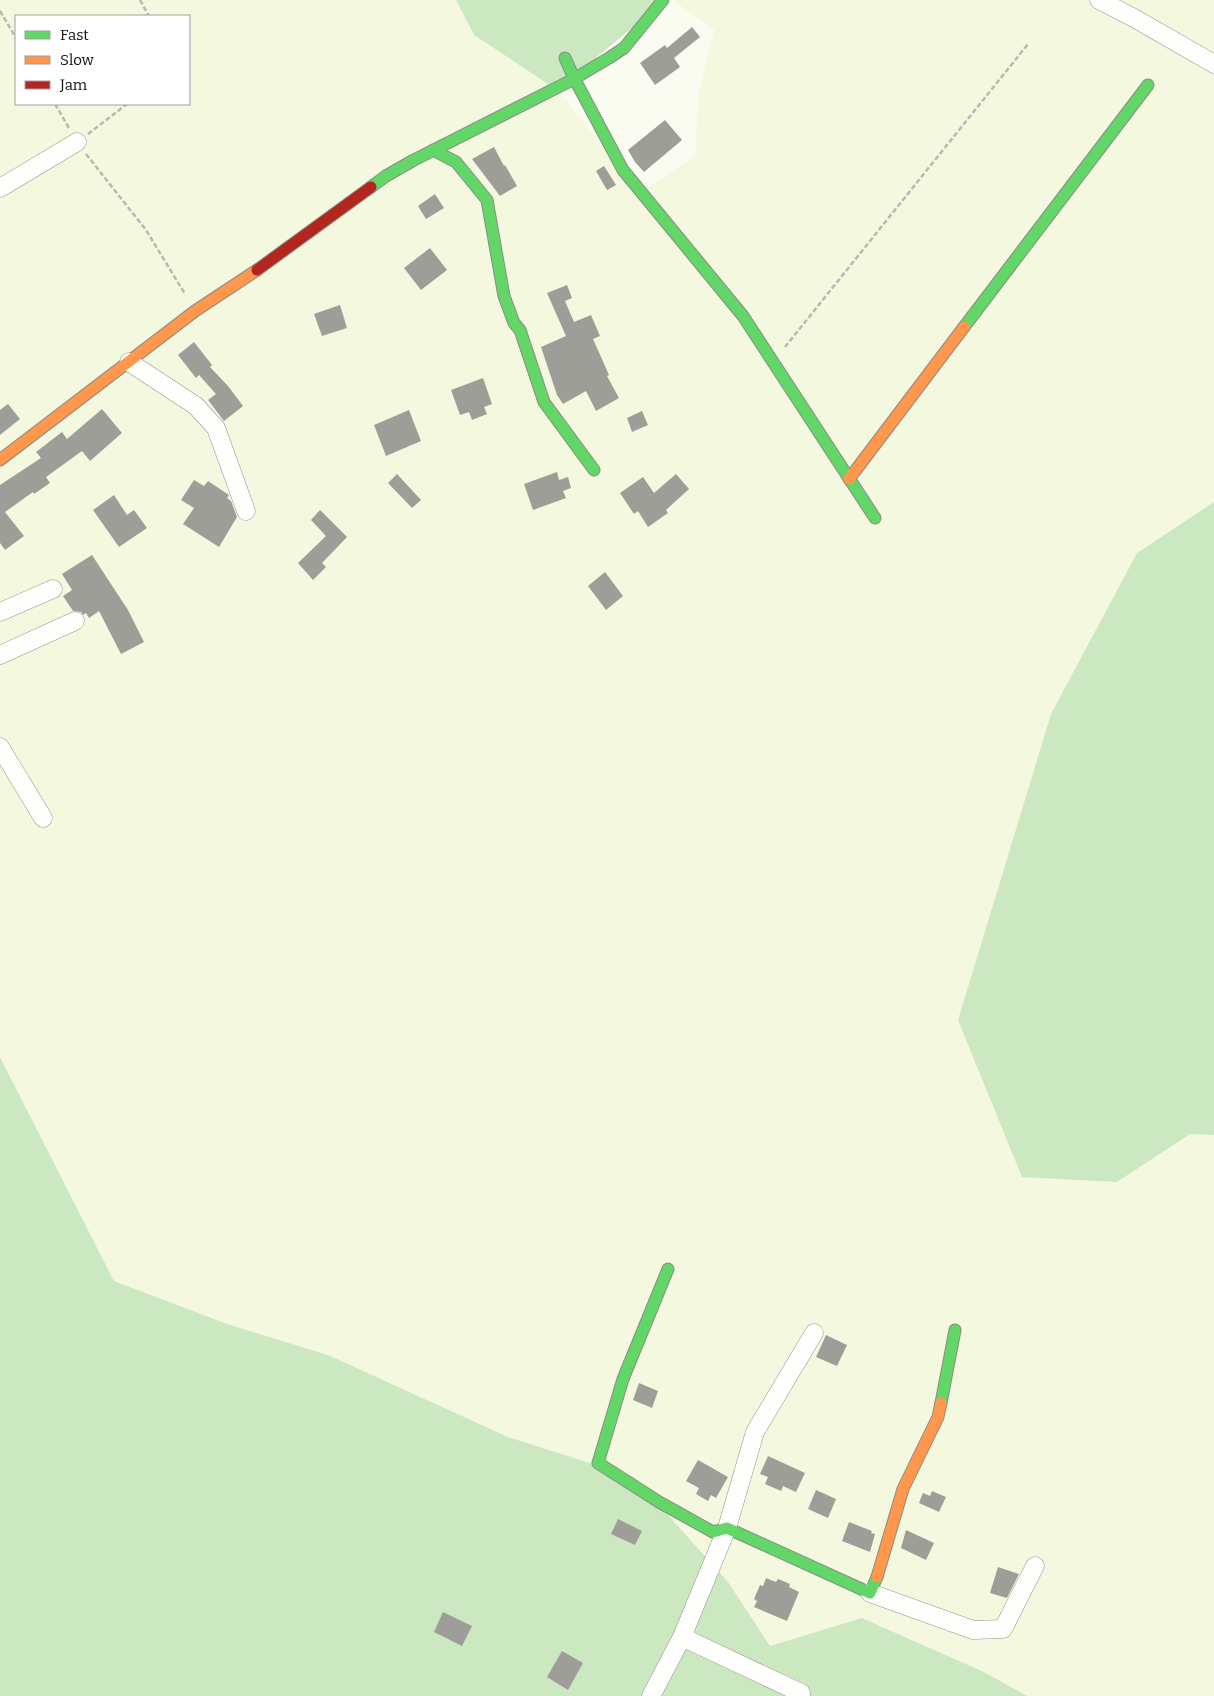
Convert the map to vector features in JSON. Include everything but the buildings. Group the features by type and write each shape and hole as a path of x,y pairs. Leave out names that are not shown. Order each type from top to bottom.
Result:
{"street":[{"path":"0,460 194,311 243,280 386,176 574,78 624,48 646,24 662,0"},
{"path":"1099,0 1214,64"},
{"path":"565,58 623,170 743,316 875,518"},
{"path":"849,479 1148,86"},
{"path":"0,188 77,142"},
{"path":"433,150 456,162 487,200 504,296 514,323 520,330 544,402 594,470"},
{"path":"129,362 196,406 216,428 246,511"},
{"path":"0,612 53,589"},
{"path":"0,655 74,621"},
{"path":"0,748 43,818"},
{"path":"668,1269 623,1379 598,1463 659,1502 713,1532 727,1528 870,1593 973,1630 1003,1630 1035,1566"},
{"path":"870,1593 880,1570 903,1489 938,1416 955,1330"},
{"path":"650,1696 682,1637 727,1528 755,1432 814,1333"},
{"path":"682,1637 801,1693"}],"path":[{"path":"140,0 148,15"},
{"path":"0,11 15,36"},
{"path":"773,362 1028,44"},
{"path":"56,105 77,142 146,230 194,311"},
{"path":"77,142 126,105"}],"green space":[{"path":"0,0 456,0 474,35 557,90 641,192 695,156 699,91 714,30 673,0 1214,0 1214,502 1137,553 1051,714 958,1020 1117,1182 1190,1133 1214,1135 1214,1696 1027,1696 984,1672 863,1618 770,1646 728,1582 634,1477 508,1437 328,1355 227,1324 114,1281 0,1057"},
{"path":"456,0 666,0 557,90 474,35"},
{"path":"1214,502 1214,1135 1190,1134 1117,1182 1022,1177 958,1020 1051,714 1137,553"},
{"path":"0,1057 114,1281 227,1324 328,1355 508,1437 634,1477 728,1582 770,1646 862,1618 984,1672 1027,1696 0,1696"}],"traffic: fast":[{"path":"371,187 412,161 572,80 609,58 624,48 663,0"},
{"path":"565,58 623,170 743,316 875,518"},
{"path":"964,327 1148,85"},
{"path":"433,150 456,162 487,200 504,296 514,323 520,330 544,402 594,470"},
{"path":"668,1269 623,1379 598,1463 659,1502 713,1532 727,1528 870,1593 877,1577"},
{"path":"941,1403 955,1330"}],"traffic: slow":[{"path":"0,460 195,311 257,270"},
{"path":"849,479 964,327"},
{"path":"877,1577 903,1489 938,1417 941,1403"}],"traffic: jam":[{"path":"257,270 371,187"}]}
